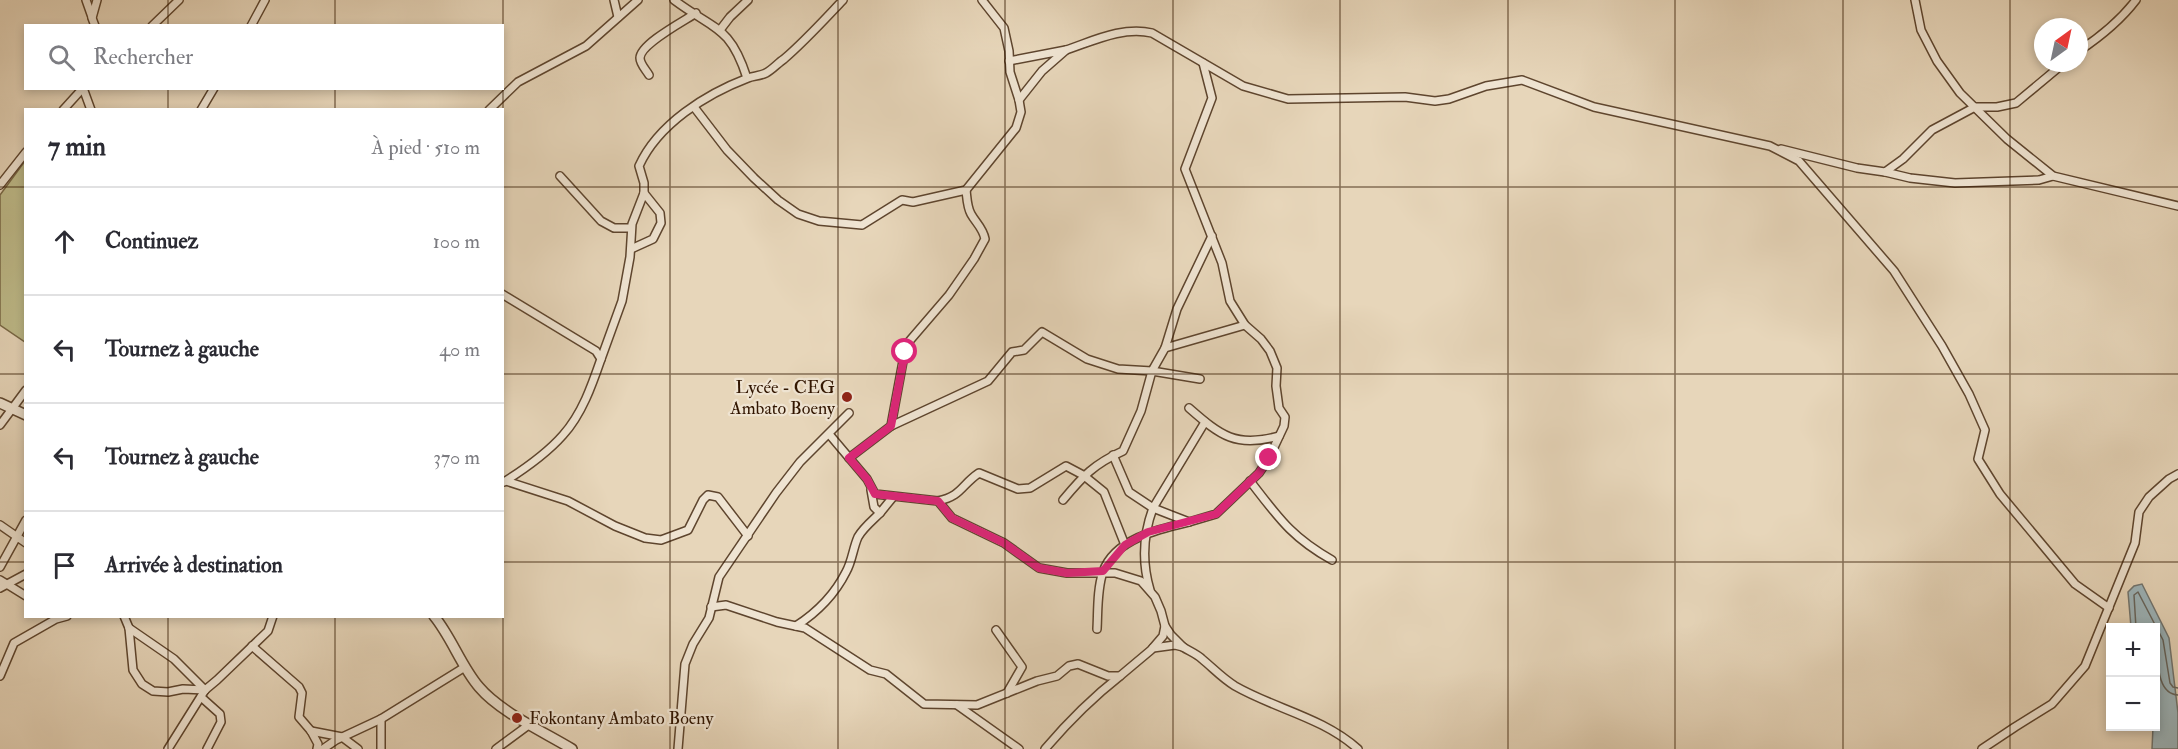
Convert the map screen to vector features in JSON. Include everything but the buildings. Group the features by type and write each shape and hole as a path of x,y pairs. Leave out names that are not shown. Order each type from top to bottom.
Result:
{"street":[{"path":"86,0 94,22"},
{"path":"94,22 97,0"},
{"path":"154,24 179,0"},
{"path":"252,24 265,0"},
{"path":"614,0 618,17"},
{"path":"674,0 720,30 734,48 747,78"},
{"path":"720,30 748,0"},
{"path":"504,482 562,436 579,411 593,382 622,301 631,249 631,228 644,193 644,183 639,166 644,155 675,120 694,107 747,78 766,73 802,43 843,0"},
{"path":"694,107 727,150 778,201 798,214 819,221 862,225 902,200 913,202 966,190 1016,128 1021,112 1010,72 1004,28 982,0"},
{"path":"1915,0 1921,30 1936,61 1960,93 2007,139 2053,176 2178,206"},
{"path":"2088,45 2127,12 2136,0"},
{"path":"491,108 518,82 586,46 639,1"},
{"path":"649,75 640,61 640,55 648,45 696,13"},
{"path":"1010,61 1066,50 1112,35 1138,30 1152,33 1243,86 1288,99 1405,97 1435,101 1449,99 1486,86 1522,80 1594,107 1857,168 1911,178 1954,183 2039,180 2053,176"},
{"path":"1019,100 1042,71 1066,50"},
{"path":"1097,629 1099,592 1103,571 1125,545 1148,532 1216,514 1259,473 1269,458 1285,417 1279,408 1276,386 1277,368 1270,351 1261,339 1245,325 1230,301 1222,263 1185,169 1212,98 1203,63"},
{"path":"1885,172 1903,159 1932,130 1975,108 2016,103 2053,72"},
{"path":"65,108 81,90"},
{"path":"84,90 90,108"},
{"path":"202,108 213,90"},
{"path":"1770,146 1799,161 1894,271 1942,346 1969,394 1985,430 1978,459 2000,494 2075,584 2109,609"},
{"path":"0,185 24,155"},
{"path":"560,176 601,220 614,228 631,228"},
{"path":"891,426 906,345 949,295 975,259 985,239 983,230 971,214 966,190"},
{"path":"631,249 653,239 661,223 660,213 644,193"},
{"path":"1063,500 1083,476 1101,460 1123,451 1141,411 1152,371 1165,348 1181,300 1212,236"},
{"path":"504,295 596,351 601,359"},
{"path":"1165,348 1245,325"},
{"path":"849,458 891,426 988,381 1012,352 1024,350 1042,332 1087,359 1118,369 1152,371 1200,379"},
{"path":"0,425 24,393"},
{"path":"0,403 24,414"},
{"path":"1189,408 1205,422 1232,439 1247,442 1279,436"},
{"path":"678,749 685,664 693,644 709,618 719,577 800,462 849,413"},
{"path":"1150,592 1144,561 1148,522 1153,508 1205,422"},
{"path":"829,434 867,479 872,490 874,507 880,513"},
{"path":"1113,455 1129,492 1153,508 1189,522"},
{"path":"872,490 875,494 938,501 952,498 979,473 1018,489 1030,488 1066,466 1104,492 1125,545"},
{"path":"1982,749 2052,704 2085,666 2135,543 2139,512 2149,497 2178,474"},
{"path":"504,482 568,501 615,526 645,538 661,540 688,530 703,500 708,495 718,497 748,536"},
{"path":"1250,482 1285,527 1309,547 1332,560"},
{"path":"796,626 815,612 839,584 848,570 859,536 893,497"},
{"path":"938,501 952,518 1004,543 1039,568 1067,573 1103,571 1115,573 1141,581 1155,597 1161,611 1163,636 1153,648 1095,695 1045,749"},
{"path":"0,567 24,524"},
{"path":"0,525 24,542"},
{"path":"2,584 24,577"},
{"path":"2,584 24,595"},
{"path":"711,607 726,604 812,632 870,670 886,674 924,704 977,705 1057,676 1069,666 1078,664 1108,676 1120,676"},
{"path":"0,676 14,643 54,618"},
{"path":"125,618 129,628 133,670 142,684 153,691 205,690"},
{"path":"168,749 205,690 268,631 272,618"},
{"path":"436,618 479,687 495,702 572,749"},
{"path":"1164,626 1183,646 1202,658 1220,676 1234,685 1268,703 1321,723 1358,749"},
{"path":"129,628 174,659 205,690"},
{"path":"996,630 1022,667 1007,693"},
{"path":"252,646 299,687 302,693 299,717 311,731 318,744 317,749"},
{"path":"1153,648 1183,646"},
{"path":"323,749 342,737 381,719 465,667"},
{"path":"201,697 220,714 221,722 207,749"},
{"path":"957,705 1019,749"},
{"path":"381,719 381,749"},
{"path":"496,749 530,724"},
{"path":"311,731 342,737 358,749"}],"shaded area":[{"path":"24,162 24,341 0,325 0,195"}],"water":[{"path":"2142,584 2169,638 2178,713 2178,749 2152,749 2153,731 2160,731 2160,623 2131,623 2128,592 2134,586"}],"place":[{"name":"Lycée - CEG Ambato Boeny","path":"847,397"},
{"name":"Fokontany Ambato Boeny","path":"517,718"}],"route":[{"path":"905,352 891,426 849,458 867,479 875,494 938,501 952,518 1004,543 1039,568 1067,573 1103,571 1125,545 1148,532 1216,514 1259,473 1269,458"}]}
